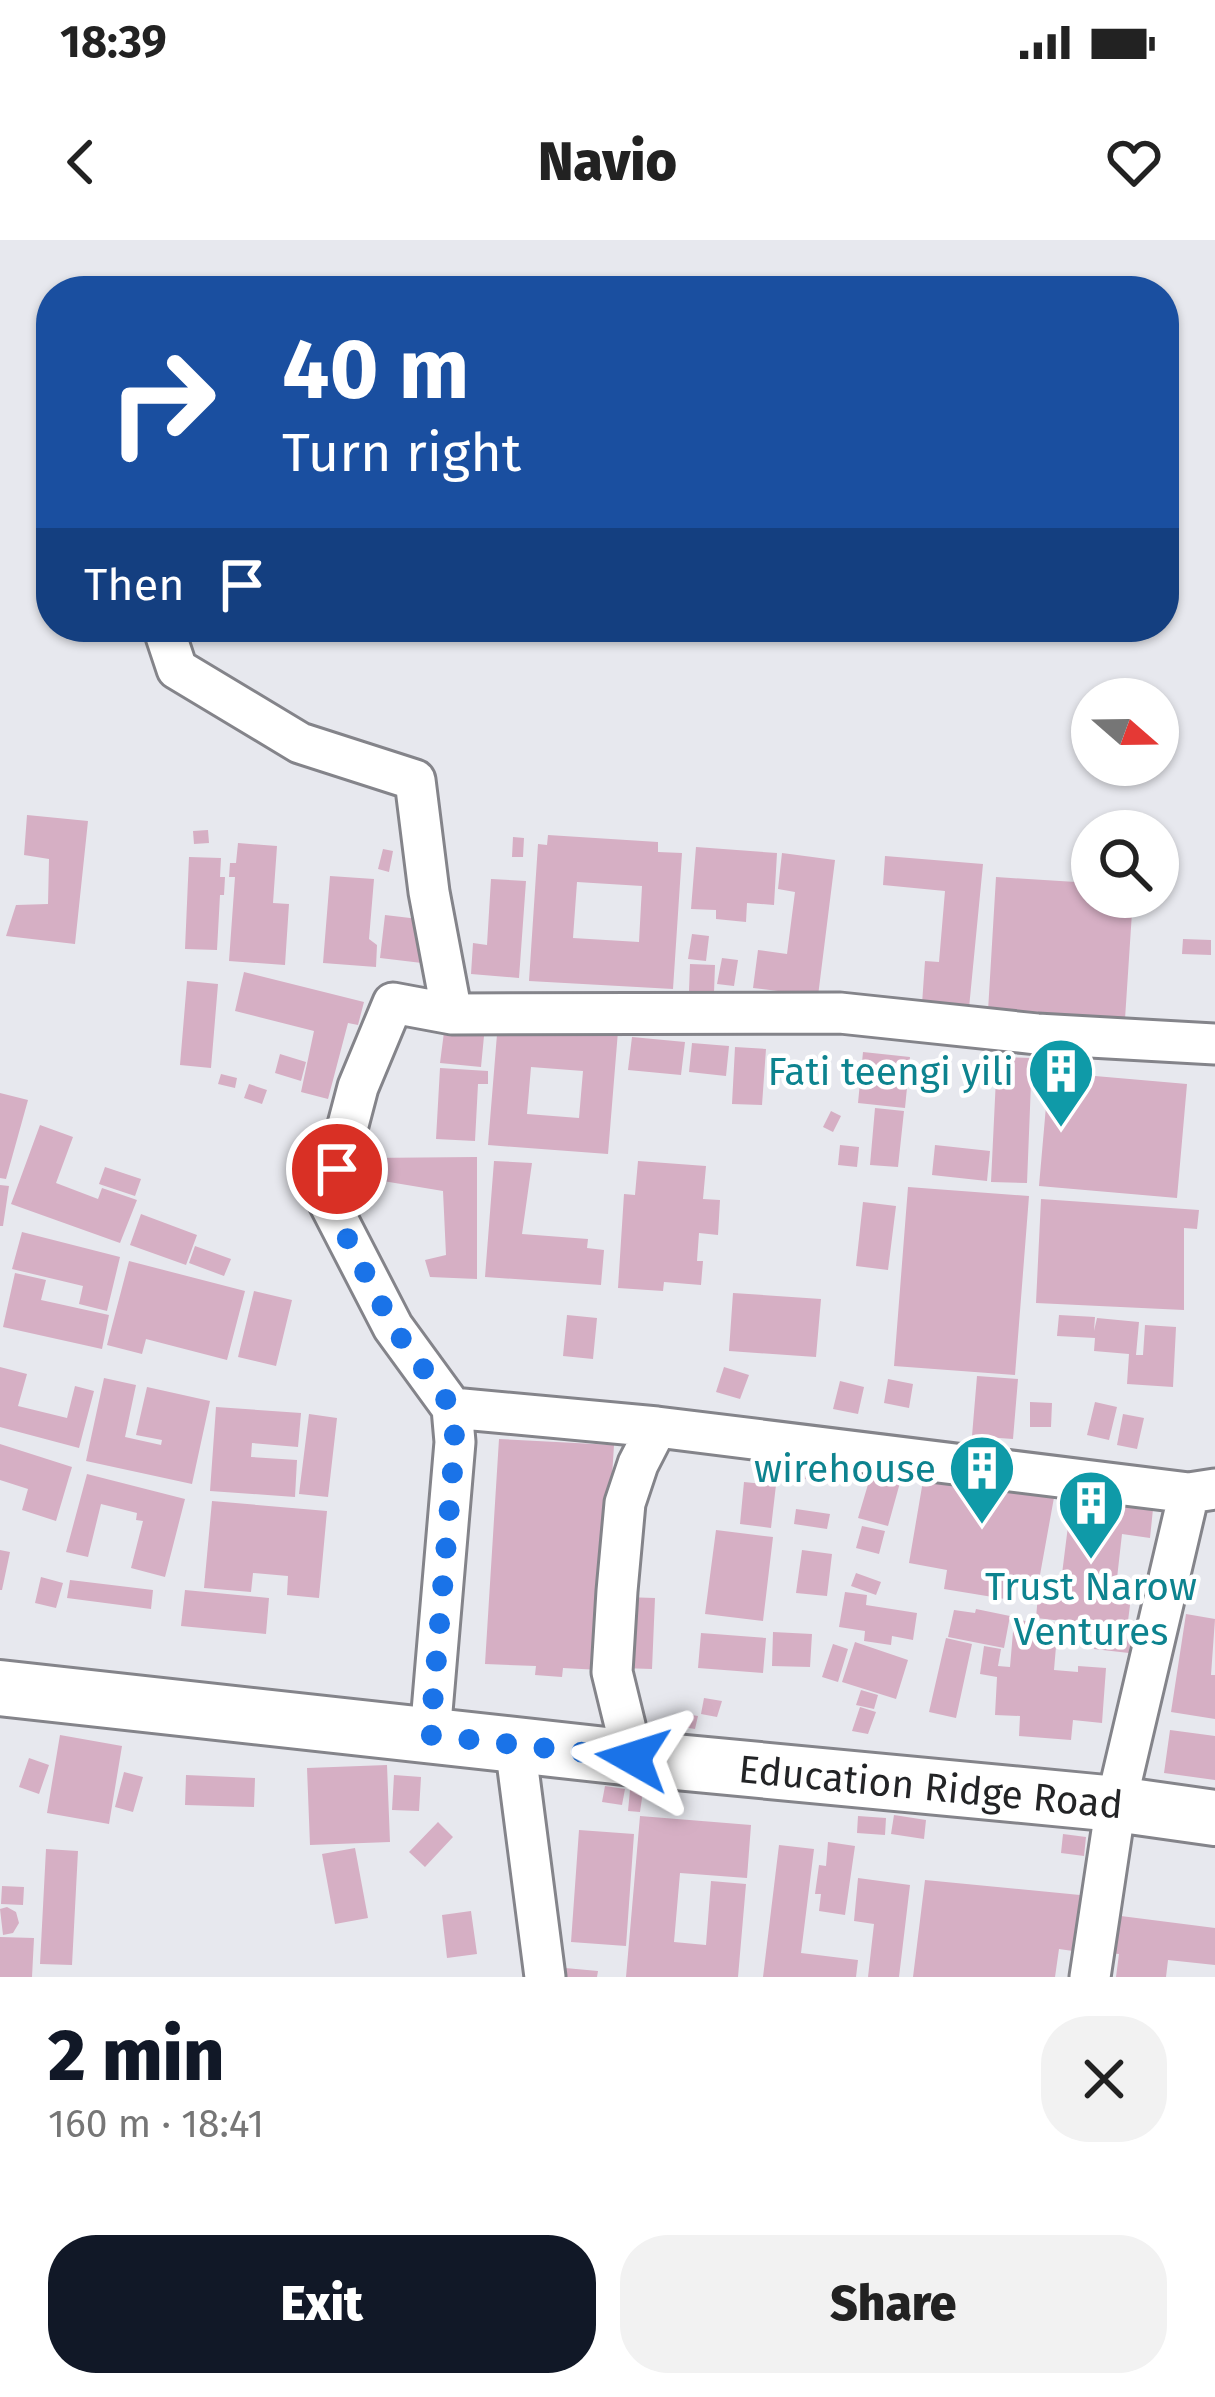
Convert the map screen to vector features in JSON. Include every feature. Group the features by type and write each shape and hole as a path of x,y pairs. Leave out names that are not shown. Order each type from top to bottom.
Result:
{"main road":[{"name":"Education Ridge Road","path":"0,1688 1215,1818"}],"street":[{"path":"168,642 177,669 300,743 415,780 429,892 452,1014"},
{"path":"430,1735 455,1442 452,1408 393,1327 328,1201 358,1087 394,1003 452,1014 840,1013 1037,1034 1215,1044"},
{"path":"452,1408 657,1427 1202,1491 1116,1804 1090,1977"},
{"path":"633,1758 612,1672 616,1591 625,1503 657,1427"},
{"path":"514,1745 545,1977"}],"building":[{"path":"27,815 88,821 75,944 6,936 16,905 48,904 49,859 24,855"},
{"path":"208,830 209,843 194,844 193,831"},
{"path":"548,835 658,842 658,852 682,853 673,989 529,981 538,844 547,845","holes":["577,882 642,886 639,942 573,938"]},
{"path":"513,837 524,838 523,857 512,857"},
{"path":"238,843 277,846 273,903 289,904 285,965 229,961 235,877 229,877 230,863 236,863"},
{"path":"696,847 777,853 774,905 747,903 746,922 716,919 716,910 691,909"},
{"path":"383,849 393,851 389,872 378,869"},
{"path":"782,853 835,860 818,996 753,988 758,950 787,954 795,892 778,889"},
{"path":"885,856 983,864 969,1008 922,1004 925,961 939,962 945,891 883,885"},
{"path":"189,857 221,858 220,877 225,877 217,950 185,949"},
{"path":"330,876 374,879 369,939 377,945 376,967 323,963"},
{"path":"996,877 1071,882 1071,918 1132,918 1125,1019 988,1011"},
{"path":"491,879 526,881 519,978 471,974 473,943 487,945"},
{"path":"385,915 427,920 422,963 380,958"},
{"path":"692,934 709,936 706,961 688,959"},
{"path":"1183,939 1211,940 1211,955 1182,954"},
{"path":"722,958 738,960 734,986 717,984"},
{"path":"690,964 715,965 714,993 689,991"},
{"path":"244,972 364,1002 358,1025 348,1023 328,1099 301,1092 314,1031 235,1011"},
{"path":"187,981 218,984 211,1068 180,1065"},
{"path":"498,1022 618,1031 608,1154 488,1145","holes":["531,1067 583,1071 579,1118 527,1114"]},
{"path":"444,1032 484,1036 481,1067 440,1063"},
{"path":"632,1037 685,1042 681,1075 628,1070"},
{"path":"692,1043 729,1046 726,1076 689,1072"},
{"path":"735,1047 766,1049 762,1105 732,1104"},
{"path":"863,1052 910,1057 905,1108 858,1103"},
{"path":"280,1054 306,1062 301,1081 275,1073"},
{"path":"997,1057 1032,1058 1027,1183 991,1182"},
{"path":"440,1068 488,1071 488,1084 478,1084 475,1141 436,1139"},
{"name":"Fati teengi yili","path":"1049,1072 1187,1084 1177,1198 1039,1186"},
{"path":"221,1074 237,1078 235,1088 218,1084"},
{"path":"249,1084 267,1090 262,1104 244,1098"},
{"path":"0,1093 28,1100 6,1179 0,1178"},
{"path":"875,1108 904,1111 898,1167 870,1165"},
{"path":"831,1111 841,1116 833,1132 823,1127"},
{"path":"40,1125 73,1137 56,1183 98,1199 102,1188 137,1200 120,1243 11,1204"},
{"path":"840,1145 859,1147 857,1167 838,1165"},
{"path":"935,1145 990,1151 987,1181 932,1175"},
{"path":"477,1157 477,1279 430,1277 425,1260 446,1255 443,1191 377,1180 366,1158"},
{"path":"494,1161 532,1163 522,1234 588,1239 587,1248 604,1250 601,1285 485,1277"},
{"path":"638,1161 706,1166 703,1199 720,1200 718,1235 699,1233 701,1285 664,1282 663,1291 618,1288 624,1194 635,1195"},
{"path":"105,1167 141,1179 135,1196 99,1184"},
{"path":"0,1185 9,1186 3,1226 0,1226"},
{"path":"908,1187 1029,1196 1015,1375 894,1366"},
{"path":"1041,1199 1199,1210 1197,1229 1184,1228 1184,1310 1036,1303"},
{"path":"863,1202 896,1206 888,1270 856,1266"},
{"path":"141,1214 197,1235 186,1265 130,1245"},
{"path":"22,1232 120,1257 107,1311 79,1304 83,1286 12,1269"},
{"path":"195,1246 231,1259 224,1276 189,1263"},
{"path":"129,1261 245,1291 227,1360 146,1339 142,1354 107,1345"},
{"path":"15,1273 46,1280 41,1300 109,1315 102,1349 3,1327"},
{"path":"254,1291 292,1300 276,1366 238,1357"},
{"path":"733,1293 821,1299 816,1357 729,1351"},
{"path":"567,1315 597,1318 593,1359 563,1356"},
{"path":"1059,1315 1095,1317 1094,1331 1097,1318 1139,1322 1136,1355 1143,1355 1145,1325 1176,1327 1173,1387 1127,1384 1129,1354 1094,1351 1095,1338 1057,1336"},
{"path":"0,1367 27,1374 18,1406 67,1418 75,1386 94,1391 79,1448 0,1427"},
{"path":"724,1367 749,1375 740,1399 716,1392"},
{"path":"977,1376 1018,1379 1013,1439 972,1436"},
{"path":"104,1378 136,1385 125,1437 161,1445 162,1440 136,1435 147,1387 210,1401 192,1484 86,1461"},
{"path":"888,1379 913,1384 909,1408 884,1403"},
{"path":"840,1381 864,1387 858,1414 833,1409"},
{"path":"1030,1402 1052,1403 1051,1427 1030,1427"},
{"path":"1095,1402 1117,1407 1109,1440 1087,1435"},
{"path":"216,1407 301,1413 298,1447 252,1443 251,1457 297,1460 295,1497 210,1491"},
{"path":"309,1414 337,1418 328,1497 299,1494"},
{"path":"1123,1414 1144,1418 1137,1449 1117,1445"},
{"path":"499,1439 614,1445 600,1670 563,1668 562,1677 535,1675 536,1666 485,1664"},
{"path":"0,1444 72,1467 56,1521 22,1510 28,1489 0,1480"},
{"path":"806,1456 835,1459 833,1482 804,1479"},
{"name":"wirehouse","path":"925,1469 1055,1492 1038,1586 1015,1582 1011,1600 944,1589 947,1570 909,1563"},
{"path":"872,1471 901,1479 888,1526 858,1518"},
{"path":"87,1474 185,1499 165,1577 131,1568 143,1521 136,1520 137,1513 101,1504 88,1557 66,1552"},
{"path":"744,1482 776,1485 771,1528 740,1524"},
{"path":"212,1501 327,1511 319,1598 287,1595 288,1576 253,1573 251,1592 204,1588"},
{"name":"Trust Narow Ventures","path":"1120,1505 1153,1509 1150,1538 1122,1534 1116,1587 1132,1589 1129,1653 1094,1649 1097,1625 1036,1618 1038,1595 1059,1598 1070,1510 1119,1516"},
{"path":"796,1509 830,1514 827,1529 794,1524"},
{"path":"862,1526 885,1531 879,1554 856,1548"},
{"path":"716,1530 773,1537 763,1621 705,1614"},
{"path":"0,1550 10,1552 2,1590 0,1590"},
{"path":"802,1550 832,1554 827,1596 796,1593"},
{"path":"856,1573 881,1582 876,1595 851,1586"},
{"path":"41,1577 63,1583 56,1608 35,1603"},
{"path":"70,1580 153,1590 151,1609 67,1598"},
{"path":"185,1590 269,1598 266,1634 181,1626"},
{"path":"845,1592 867,1595 866,1605 917,1613 913,1640 892,1636 891,1645 864,1641 865,1631 839,1627"},
{"path":"624,1597 655,1598 652,1669 621,1668"},
{"path":"976,1609 1010,1616 1004,1648 948,1637 954,1610 975,1613"},
{"path":"1186,1614 1215,1619 1211,1675 1215,1675 1215,1719 1171,1712"},
{"path":"1014,1620 1058,1623 1054,1670 1106,1668 1102,1723 1073,1720 1071,1740 1019,1736 1020,1716 995,1715 997,1677 980,1674 984,1646 1001,1649 998,1666 1010,1667"},
{"path":"773,1632 812,1634 810,1667 772,1666"},
{"path":"701,1633 766,1638 763,1673 698,1668"},
{"path":"946,1638 972,1644 956,1718 929,1712"},
{"path":"855,1642 908,1660 896,1699 842,1682"},
{"path":"833,1644 848,1649 838,1682 822,1677"},
{"path":"861,1690 878,1695 874,1709 856,1705"},
{"path":"704,1698 722,1701 717,1717 701,1714"},
{"path":"860,1707 876,1712 868,1734 852,1731"},
{"path":"686,1714 698,1716 695,1729 683,1727"},
{"path":"1170,1730 1215,1736 1215,1780 1164,1773"},
{"path":"60,1735 122,1746 109,1824 47,1813"},
{"path":"29,1758 49,1765 39,1794 19,1787"},
{"path":"387,1765 390,1842 310,1845 307,1768"},
{"path":"124,1772 143,1777 133,1812 115,1807"},
{"path":"186,1775 255,1778 254,1807 185,1805"},
{"path":"394,1775 421,1777 419,1811 392,1810"},
{"path":"605,1786 625,1789 622,1805 602,1802"},
{"path":"630,1790 643,1791 640,1812 628,1811"},
{"path":"894,1815 926,1820 924,1839 891,1834"},
{"path":"640,1816 751,1825 747,1878 680,1873 674,1942 706,1945 711,1881 746,1884 738,1977 626,1977"},
{"path":"858,1816 886,1818 885,1835 857,1833"},
{"path":"438,1822 453,1837 425,1867 409,1852"},
{"path":"579,1830 634,1834 626,1946 571,1942"},
{"path":"1063,1834 1086,1837 1084,1856 1061,1853"},
{"path":"828,1842 855,1846 845,1915 819,1911 821,1894 815,1894 819,1865 826,1866"},
{"path":"779,1845 814,1849 801,1953 858,1960 856,1977 763,1977"},
{"path":"355,1848 368,1918 335,1924 322,1854"},
{"path":"46,1849 78,1851 72,1965 40,1964"},
{"path":"858,1878 910,1885 899,1977 868,1977 874,1924 854,1921"},
{"path":"925,1880 1080,1895 1073,1951 1059,1949 1055,1977 913,1977"},
{"path":"2,1886 24,1887 23,1905 1,1904"},
{"path":"0,1909 16,1912 19,1923 13,1933 3,1935"},
{"path":"471,1911 477,1954 447,1958 442,1915"},
{"path":"1113,1915 1215,1928 1215,1965 1168,1960 1166,1977 1116,1977 1119,1954 1108,1953"},
{"path":"0,1937 34,1938 32,1977 0,1977"},
{"path":"565,1968 598,1971 597,1977 564,1977"}],"place":[{"name":"Fati teengi yili","path":"1061,1130"},
{"name":"wirehouse","path":"982,1527"},
{"name":"Trust Narow Ventures","path":"1091,1562"}],"route":[{"path":"337,1169 328,1201 393,1327 452,1408 455,1442 430,1735 633,1758"}]}
